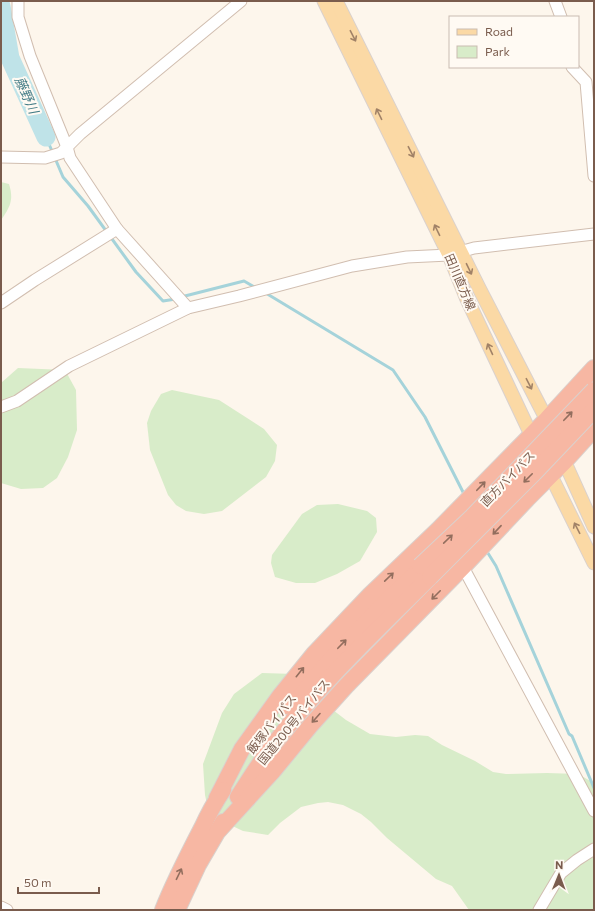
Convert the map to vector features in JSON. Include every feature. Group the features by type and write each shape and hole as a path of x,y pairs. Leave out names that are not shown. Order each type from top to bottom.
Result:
{"highway":[{"path":"218,798 242,749 280,696 314,654 370,595 438,530 547,419 594,368"},
{"name":"直方バイパス","path":"425,572 472,517 594,390"},
{"name":"直方バイパス","path":"425,572 534,472 594,410"},
{"path":"219,830 273,771 310,726 346,686 463,567 594,429"},
{"name":"飯塚バイパス","path":"163,910 170,891 218,798 276,718 312,675 354,631 425,572"},
{"name":"国道200号バイパス","path":"177,910 198,865 227,814 273,745 298,713 425,572"}],"main road":[{"name":"田川直方線","path":"324,1 455,253 547,419 564,462 594,527"},
{"name":"田川直方線","path":"336,1 455,253 466,298 550,476 594,563"}],"street":[{"path":"18,1 18,17 30,56 67,147 70,158 117,229 188,308"},
{"path":"1,157 44,158 61,153 80,134 241,1"},
{"path":"555,1 561,16"},
{"path":"573,68 586,82 594,176"},
{"path":"1,303 117,229"},
{"path":"1,407 17,401 70,366 188,308 352,266 407,257 455,253 474,248 594,234"},
{"path":"463,567 594,811"},
{"path":"539,910 561,873 594,849"},
{"path":"1,907 7,910"}],"green space":[{"path":"1,182 9,184 11,199 9,207 1,220"},
{"path":"18,368 65,370 76,390 77,430 68,457 57,478 43,488 21,489 1,483 1,383"},
{"path":"172,390 219,400 264,429 277,445 275,461 266,477 222,511 204,514 186,511 176,505 168,495 150,450 147,423 151,411 161,394"},
{"path":"338,504 367,511 376,518 377,532 360,561 337,574 315,583 296,583 275,577 271,563 272,555 302,514 317,505"},
{"path":"262,673 295,674 323,695 333,710 346,720 370,734 396,737 415,735 428,736 493,772 506,774 578,774 594,783 594,910 469,910 452,886 436,879 361,814 343,805 328,802 301,807 280,823 268,835 243,831 222,821 208,809 205,795 203,764 222,713 234,694"}],"waterway":[{"name":"藤野川","path":"1,6 10,58 46,137"},
{"path":"46,137 63,177 88,206 136,272 163,301 176,299"},
{"path":"181,297 244,281 256,288"},
{"path":"264,292 393,370 425,417 465,496"},
{"path":"486,550 496,566 594,788"}]}
